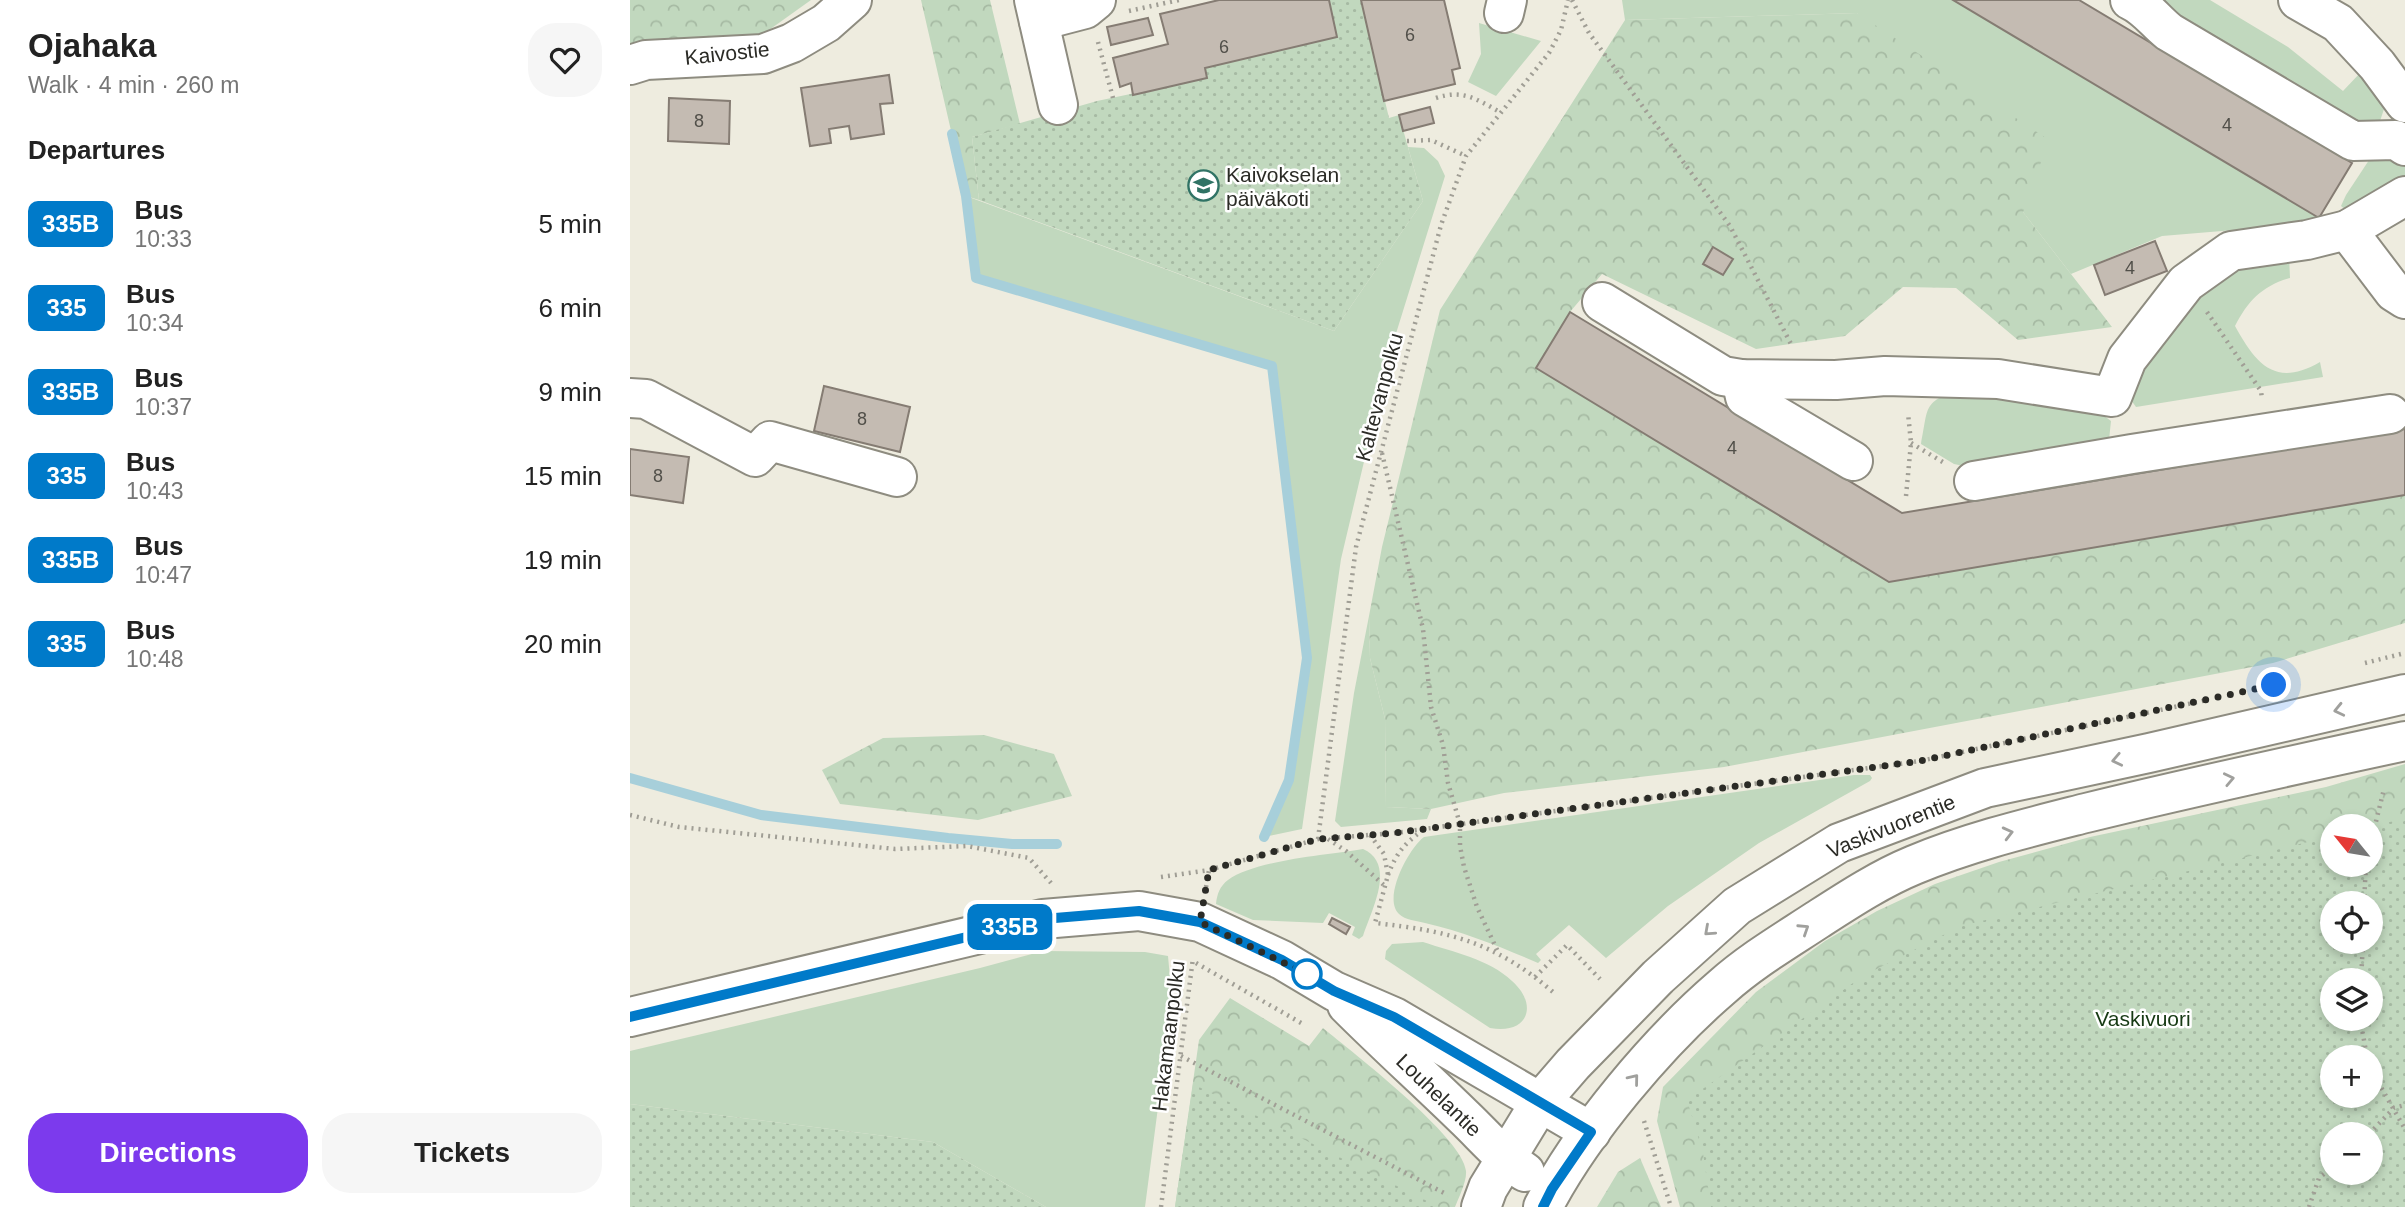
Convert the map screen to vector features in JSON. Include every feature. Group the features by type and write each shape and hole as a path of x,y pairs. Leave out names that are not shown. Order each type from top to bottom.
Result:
{"main road":[{"name":"Kaivostie","path":"630,65 646,60 763,54 792,43 827,23 852,0"},
{"path":"2130,0 2142,6 2169,32 2354,141 2396,140 2405,146"},
{"path":"2298,0 2345,12 2377,65 2405,103"},
{"path":"1058,105 1036,11 1106,7"},
{"path":"2132,454 2112,397 2127,359 2186,283 2231,251 2307,240 2347,230 2405,196"},
{"path":"2347,230 2394,292 2405,299"},
{"path":"1602,302 1723,376 1741,379 1998,379 2112,397"},
{"path":"1741,379 1745,397 1853,461"},
{"path":"630,398 646,399 755,457 770,441 897,477"},
{"path":"1974,481 2390,415"},
{"name":"Vaskivuorentie","path":"1467,1202 1488,1188 1541,1101 1573,1064 1658,977 1737,906 1839,843 1985,788 2405,694"},
{"path":"1548,1198 1591,1132 1643,1066 1723,986 1774,948 1860,892 1912,866 1984,839 2161,794 2405,741"},
{"name":"Louhelantie","path":"630,1017 1043,919 1139,911 1200,922 1282,960 1334,991 1394,1017 1591,1132"},
{"name":"Louhelantie","path":"1334,991 1465,1118 1504,1160 1548,1198"}],"path":[{"path":"1106,7 1179,0"},
{"path":"1570,0 1589,33 1730,226 1791,344"},
{"name":"Kaltevanpolku","path":"1318,839 1356,547 1441,225 1466,156 1549,53 1561,30 1570,0"},
{"path":"1097,39 1113,98"},
{"path":"1436,98 1452,93 1475,98 1500,111"},
{"path":"1407,141 1430,140 1466,156"},
{"path":"2186,283 2261,391 2268,433"},
{"path":"1903,377 1911,443 1906,496"},
{"path":"1381,451 1423,629 1431,707 1443,745 1448,783 1460,824 1464,867 1476,907 1499,954"},
{"path":"2353,666 2405,653"},
{"path":"1318,839 1424,829 1920,761 2220,697"},
{"path":"2378,814 2384,789"},
{"path":"630,816 679,827 895,849 967,846 1029,859 1060,892"},
{"path":"1424,829 1404,845 1395,858 1375,923 1424,928 1458,936 1499,954 1553,992"},
{"path":"1370,835 1384,854 1388,875"},
{"name":"Hakamaanpolku","path":"1161,1207 1193,961 1209,870 1318,839"},
{"path":"1327,839 1346,851 1385,886"},
{"path":"1535,977 1567,945 1600,979"},
{"path":"1193,961 1303,1024"},
{"path":"1181,1056 1467,1202"},
{"path":"2383,1090 2405,1129"},
{"path":"2381,1122 2394,1108 2405,1105"},
{"path":"1642,1116 1671,1207"},
{"path":"2309,1207 2320,1177"}],"green space":[{"path":"630,0 811,0 762,35 630,53"},
{"path":"921,0 990,0 1020,124 972,137 979,200 966,196"},
{"path":"1329,0 1361,0 1389,118 1399,115 1423,201 1334,331 979,200 972,137 1097,101 1207,78 1205,68 1337,37"},
{"path":"1622,0 1953,0 2319,218 2246,229 2162,236 2071,274 2023,212 1857,13 1625,20"},
{"path":"2147,0 2210,0 2288,47 2343,91 2361,72 2384,109 2380,121 2364,130"},
{"path":"1857,13 2049,140 2023,212 2112,327 2018,340 1956,288 1903,287 1845,336 1756,349 1602,274 1570,312 1537,368 1889,582 2405,495 2405,623 2273,663 1724,767 1504,793 1431,809 1386,807 1385,719 1370,658 1369,616 1382,547 1440,310 1625,20"},
{"path":"1479,23 1541,41 1496,96 1468,82 1481,54"},
{"path":"1408,147 1424,148 1438,161 1445,176 1389,356 1341,559 1302,829 1264,837 1289,780 1307,658 1272,366 976,278 966,196 1334,331 1423,201"},
{"path":"2377,148 2405,154 2405,177 2396,185 2347,211 2341,206 2346,195"},
{"path":"2289,254 2290,278 2271,285 2257,296 2235,326 2251,351 2268,368 2291,373 2320,362 2323,377 2136,407 2131,400 2131,373 2208,275"},
{"path":"1962,388 2091,406 2111,421 2109,440 1978,469 1954,464 1921,444 1930,407 1940,398"},
{"path":"1369,616 1370,658 1385,719 1386,807 1431,809 1427,819 1341,827 1335,821 1354,693"},
{"path":"984,735 1054,754 1072,796 978,820 840,804 822,770 883,738"},
{"name":"Vaskivuori","path":"2405,764 2405,1207 1680,1207 1657,1121 1663,1087 1756,992 1825,941 1877,911 1935,884 1999,862 2090,837 2326,787"},
{"path":"1854,775 1870,775 1872,778 1759,843 1668,906 1606,958 1569,925 1536,954 1541,960 1538,963 1468,935 1408,919 1399,914 1395,907 1395,886 1411,851 1424,837"},
{"name":"Vaskivuori","path":"2405,818 2405,1207 1711,1207 1703,1153 1687,1100 1863,976 1961,926 2320,839 2320,877 2384,877 2384,824"},
{"path":"1363,849 1373,856 1380,877 1375,901 1363,936 1359,939 1352,935 1355,927 1329,913 1323,923 1253,920 1216,904 1223,885 1240,873 1273,863"},
{"path":"1423,942 1470,957 1503,973 1525,999 1527,1008 1521,1023 1503,1029 1490,1028 1385,959 1386,951 1392,944"},
{"path":"1043,951 1145,952 1168,956 1172,1000 1145,1207 1046,1207 933,1142 630,1104 630,1051"},
{"path":"1230,998 1309,1046 1323,1028 1427,1117 1460,1156 1466,1171 1455,1207 1175,1207 1199,1040"},
{"path":"1193,1084 1439,1207 1175,1207"},
{"path":"630,1104 933,1142 1046,1207 630,1207"},
{"path":"1640,1158 1661,1207 1597,1207 1618,1172"}],"building":[{"path":"1219,0 1329,0 1337,37 1205,68 1207,78 1133,95 1131,83 1120,87 1113,58 1168,44 1160,14"},
{"path":"1361,0 1444,0 1460,68 1452,70 1455,84 1384,101"},
{"path":"1953,0 2079,0 2352,163 2319,218"},
{"path":"1148,18 1153,35 1111,45 1107,27"},
{"path":"889,75 893,103 880,104 884,134 851,139 849,126 829,129 831,143 810,146 801,88"},
{"path":"669,98 730,101 729,144 668,141"},
{"path":"1430,107 1434,123 1403,131 1399,115"},
{"path":"2155,241 2167,271 2105,295 2094,265"},
{"path":"1713,247 1733,259 1723,275 1703,264"},
{"path":"1570,312 1902,513 2405,429 2405,495 1889,582 1536,368"},
{"path":"824,386 910,407 900,452 814,431"},
{"path":"630,449 689,457 683,503 630,495"},
{"path":"1332,918 1350,927 1346,934 1329,924"}],"waterway":[{"path":"952,134 966,196 976,278 1272,366 1307,658 1289,780 1264,837"},
{"path":"630,778 761,815 948,838 1012,844 1057,844"}],"bus line":[{"name":"335B","path":"630,1017 1043,919 1139,911 1200,922 1282,960 1334,991 1394,1017 1591,1132 1552,1189 1543,1207"}],"place":[{"name":"Kaivokselan päiväkoti","path":"1203,186"}],"route":[{"path":"1307,974 1200,922 1209,870 1318,839 1395,833 1920,761 2274,685"}]}
